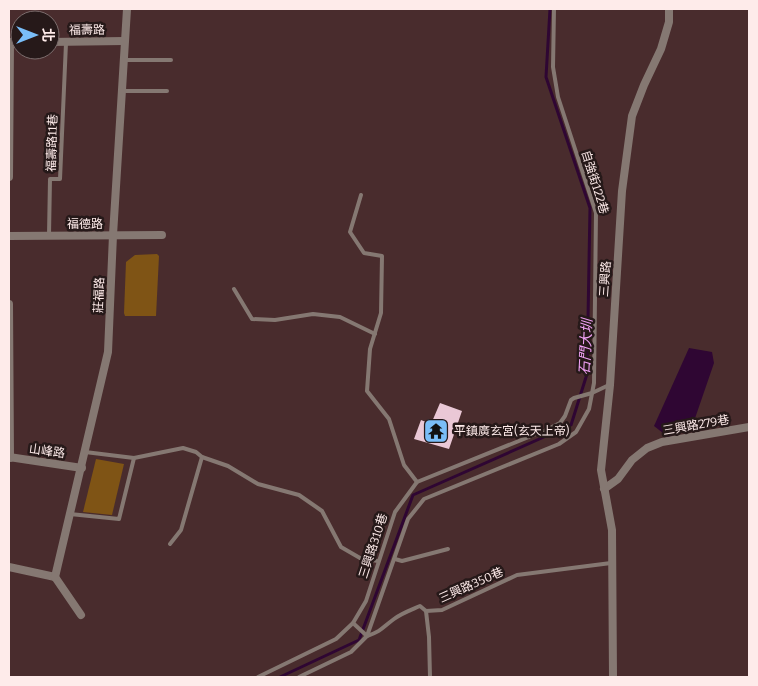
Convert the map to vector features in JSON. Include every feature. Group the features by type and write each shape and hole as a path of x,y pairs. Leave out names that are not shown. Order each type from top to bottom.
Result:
{"street":[{"name":"莊福路","path":"55,577 108,352 126,9"},
{"name":"三興路","path":"613,677 612,530 601,470 610,385 622,191 632,116 661,49 669,22 669,9"},
{"name":"福壽路","path":"60,42 124,41"},
{"path":"9,42 9,176"},
{"name":"福德路","path":"9,236 162,235"},
{"path":"9,304 9,457"},
{"name":"三興路279巷","path":"604,489 618,479 632,460 648,448 662,442 749,427"},
{"name":"山峰路","path":"9,457 82,468"},
{"path":"9,567 55,577 81,615"}],"lane":[{"name":"自強街122巷","path":"554,9 553,67 558,97 596,213 591,393"},
{"name":"福壽路11巷","path":"49,235 50,179 60,179 66,42"},
{"path":"124,60 171,60"},
{"path":"122,91 167,91"},
{"path":"362,195 350,232 364,253 382,256 381,313 370,349 368,391 389,419 404,465 417,482 560,423 571,400 610,385"},
{"path":"234,289 252,319 275,320 313,314 340,317 374,334"},
{"name":"三興路310巷","path":"299,677 351,652 366,635 408,519 424,500 559,444 576,432 589,409 591,393"},
{"path":"85,452 134,458 183,448 196,452 202,457 228,466 258,484 300,495 322,511 341,547 360,558 378,561"},
{"path":"170,544 181,530 202,457"},
{"path":"70,514 119,518 134,458"},
{"name":"三興路310巷","path":"258,677 336,638 354,625 366,601 395,512 417,482"},
{"path":"394,559 402,562 448,549"},
{"name":"三興路350巷","path":"366,635 380,632 407,611 420,606 426,611 442,610 517,575 611,563"},
{"path":"426,611 430,677"},
{"path":"354,625 366,635"}],"shaded area":[{"path":"157,254 159,256 156,316 125,316 126,262 135,255"},
{"path":"689,348 712,352 714,363 692,427 668,437 654,426"},
{"path":"96,459 124,464 112,515 83,512"}],"building":[{"name":"平鎮廣玄宮(玄天上帝)","path":"440,403 462,411 449,449 414,439 421,420 431,424"}],"waterway":[{"name":"石門大圳","path":"280,677 359,640 413,495 571,425 587,374 590,208 546,77 550,9"}],"place":[{"name":"平鎮廣玄宮(玄天上帝)","path":"436,431"}]}
